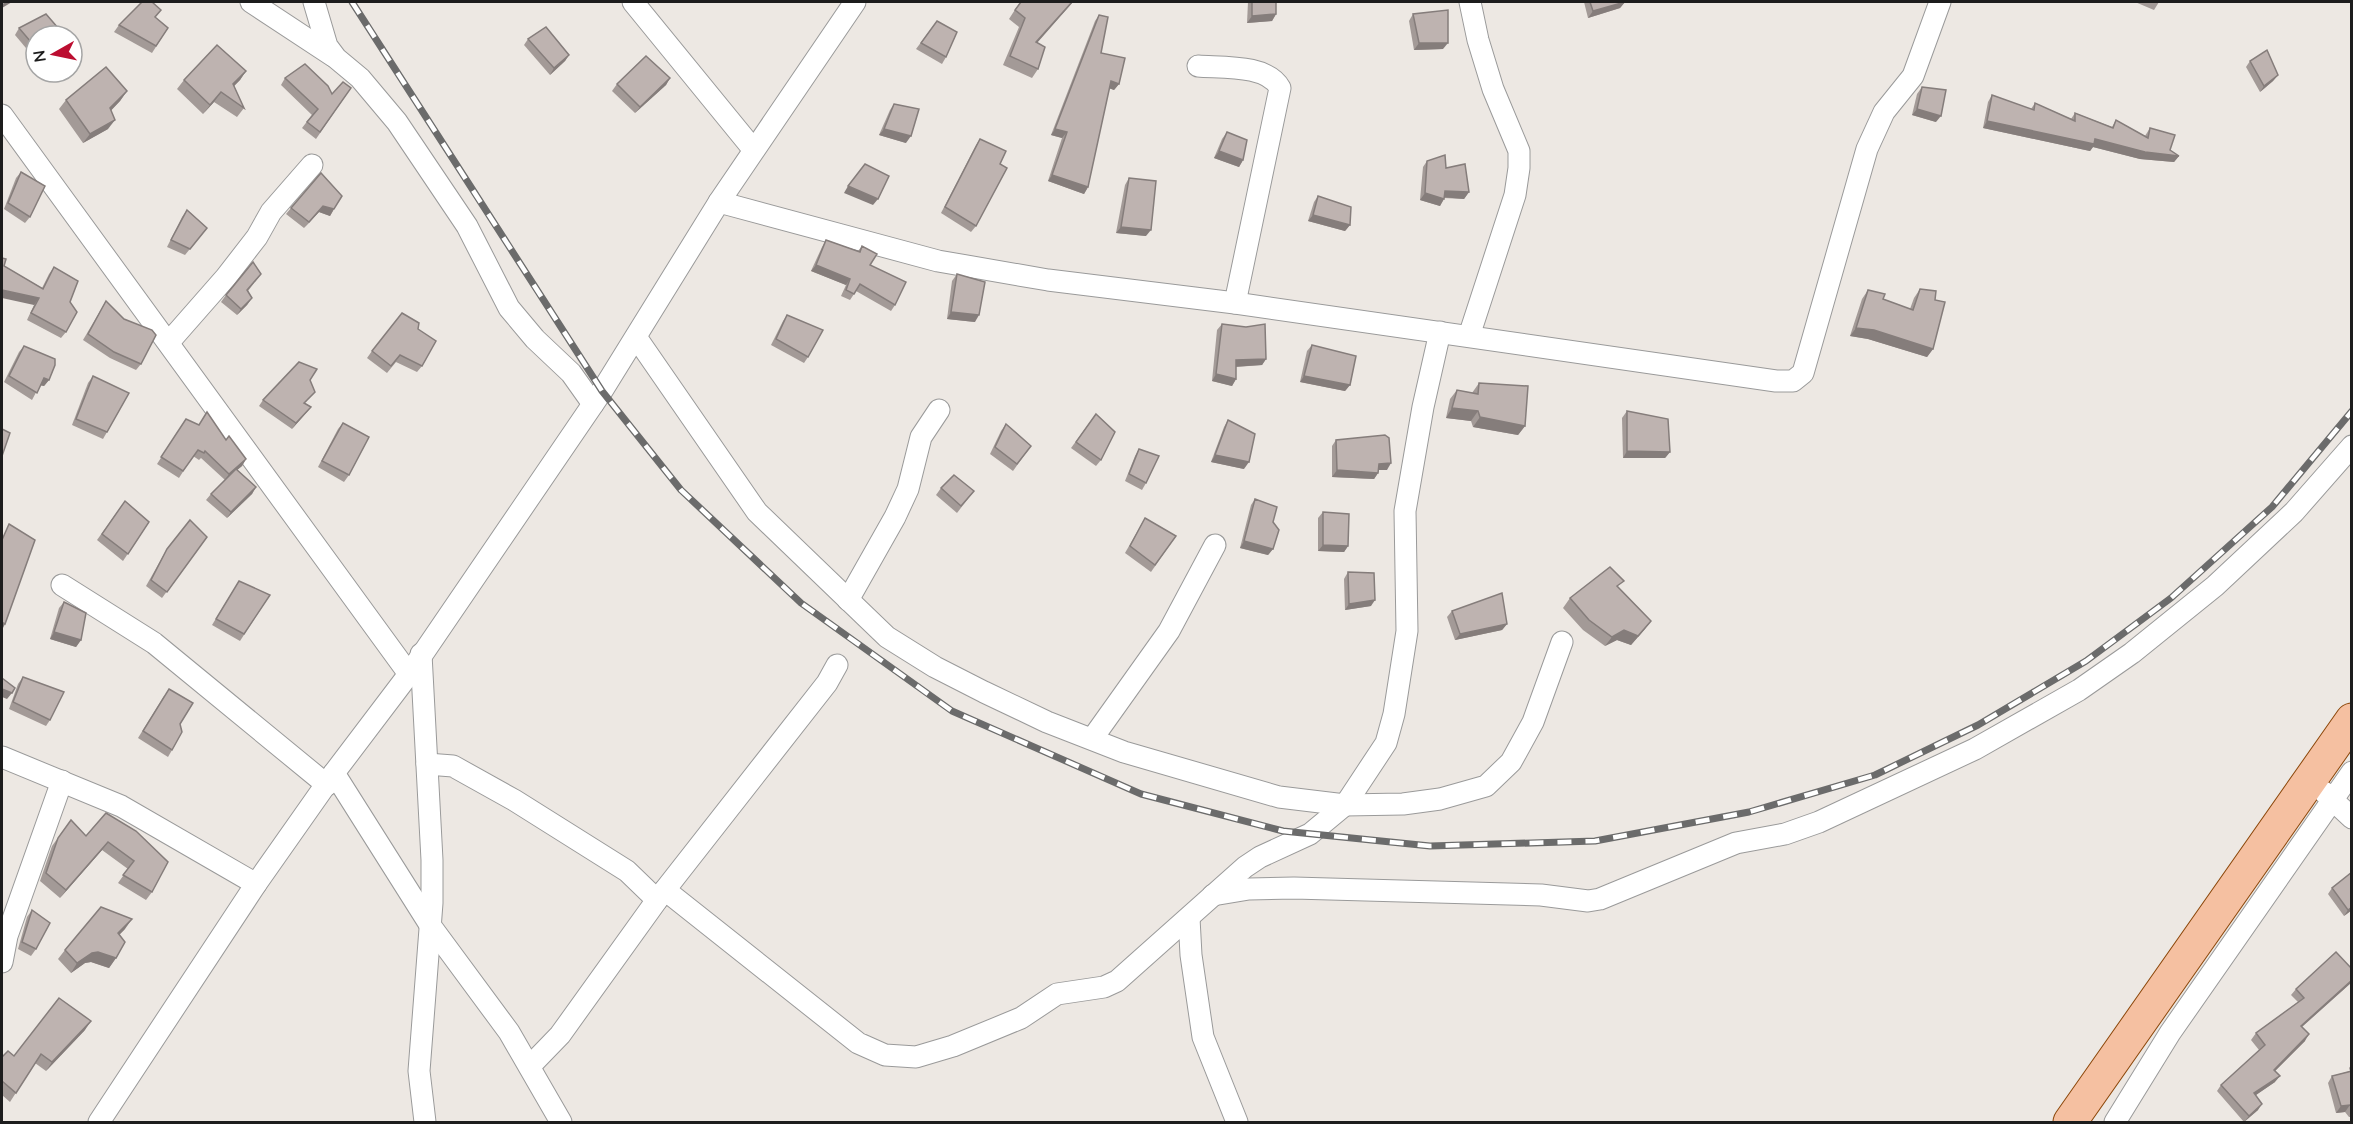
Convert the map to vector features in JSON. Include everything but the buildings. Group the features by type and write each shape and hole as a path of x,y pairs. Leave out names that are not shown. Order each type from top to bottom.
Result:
{"main road":[{"path":"2070,1122 2322,789 2352,720"}],"street":[{"path":"251,2 336,58 360,78 397,122 466,226 510,308 536,339 570,373 593,404"},
{"path":"314,2 327,46 336,58"},
{"path":"633,2 753,149"},
{"path":"99,1122 256,884 330,779 409,674 593,404 753,149 855,2"},
{"path":"1469,336 1515,195 1519,168 1519,152 1514,135 1493,89 1478,40 1470,2"},
{"path":"719,202 938,261 1048,280 1235,303 1776,381 1799,378 1803,373 1867,149 1884,112 1913,76 1940,2"},
{"path":"1198,66 1253,71 1276,81 1280,88 1235,303"},
{"path":"2,115 409,674"},
{"path":"169,342 226,277 257,237 271,212 312,165"},
{"path":"427,764 453,766 514,800 627,871 858,1042 885,1055 916,1057 953,1046 1021,1018 1056,994 1104,987 1117,981 1252,862 1310,834 1345,806 1383,750 1394,714 1408,609 1404,561 1405,511 1423,407 1440,332"},
{"path":"636,337 757,512 887,637 935,666 1047,722 1124,752 1244,788 1345,806 1403,804 1440,799 1479,789 1496,779 1511,762 1533,722 1562,642"},
{"path":"848,600 895,517 908,489 921,437 939,410"},
{"path":"1212,896 1249,889 1294,888 1541,895 1588,901 1614,894 1736,843 1785,834 1819,822 1975,749 2096,678 2215,586 2294,512 2352,446"},
{"path":"1092,739 1168,631 1215,545"},
{"path":"62,585 154,643 330,779 430,926 485,996 530,1066 561,1122"},
{"path":"421,654 432,860 430,926 419,1071 426,1122"},
{"path":"530,1066 560,1035 661,895 827,683 837,665"},
{"path":"2,757 120,806 256,884"},
{"path":"2115,1122 2322,789 2352,772"},
{"path":"2,962 7,936 63,782"},
{"path":"2322,789 2352,818"},
{"path":"1189,918 1203,1037 1237,1122"},
{"path":"2130,1101 2135,1122"}],"railway":[{"path":"352,2 602,391 681,490 801,603 952,711 1141,794 1283,831 1430,846 1595,841 1749,812 1875,775 1978,725 2086,661 2171,598 2272,507 2352,411"}]}
